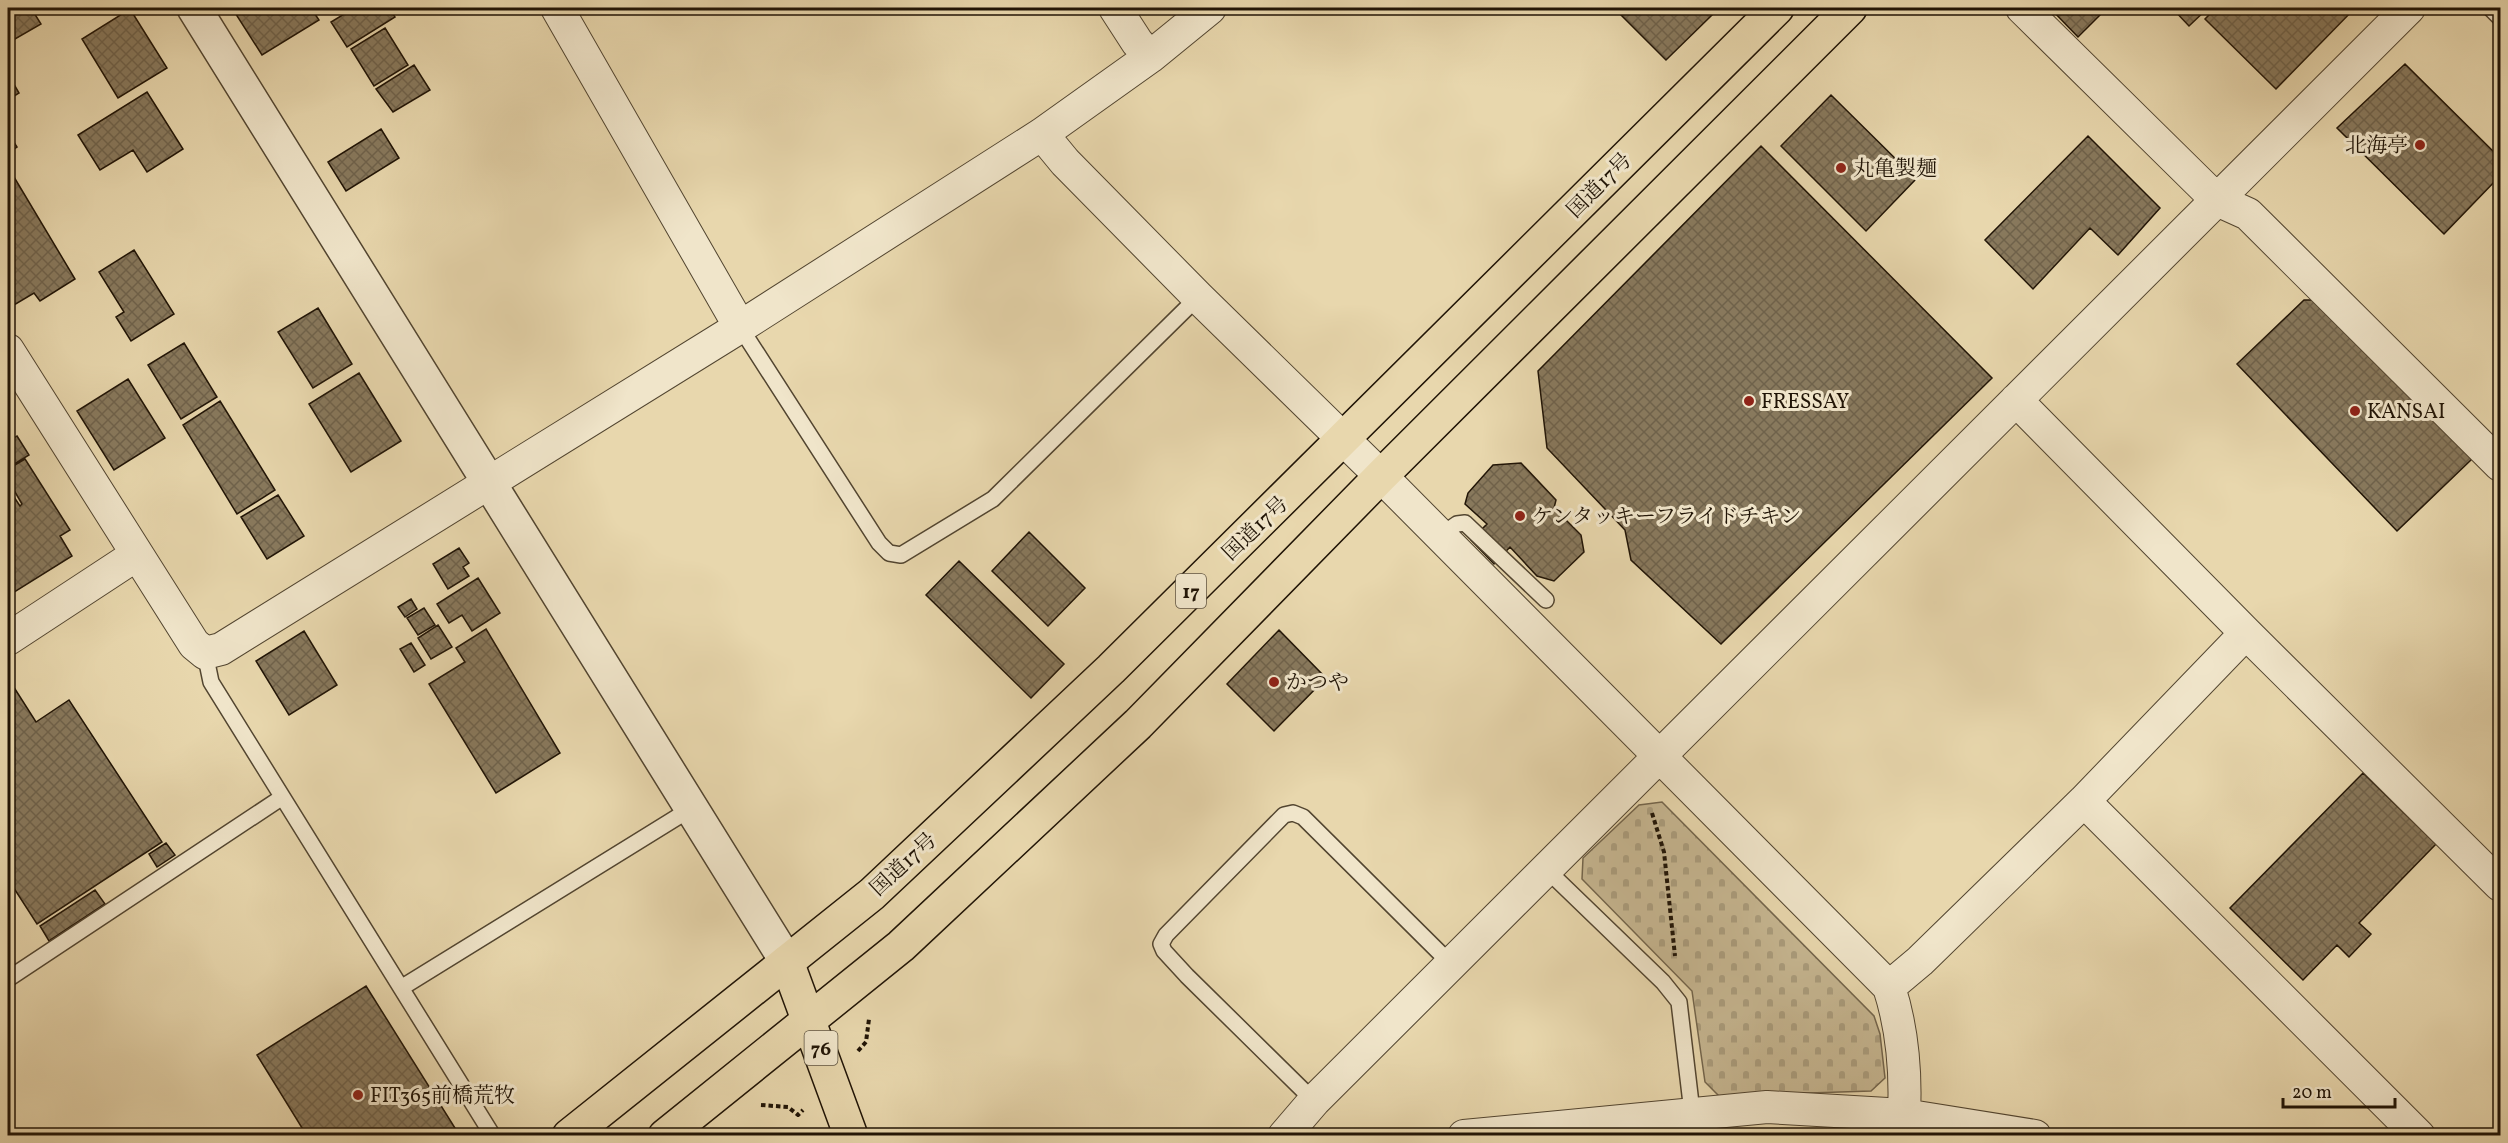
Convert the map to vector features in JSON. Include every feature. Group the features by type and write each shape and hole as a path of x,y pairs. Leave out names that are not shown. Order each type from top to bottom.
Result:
{"main road":[{"name":"国道17号","path":"569,1136 880,886 1111,669 1343,442 1777,8"},
{"path":"665,1136 901,946 1138,724 1381,476 1850,8"},
{"name":"76","path":"787,962 851,1136"}],"street":[{"path":"194,8 787,962"},
{"path":"1115,8 1137,42 1150,57"},
{"path":"8,350 194,644 205,653 221,649 740,327 1042,134 1150,57 1210,8"},
{"path":"2022,8 2217,200 2248,214 2500,465"},
{"path":"1284,1136 1314,1101 2409,8"},
{"path":"563,10 740,327"},
{"path":"1042,134 1065,162 1198,297 1343,442 1381,476 1888,987 1896,1009 1905,1092 1904,1115"},
{"path":"2016,400 2500,885"},
{"path":"8,639 136,555"},
{"path":"1888,987 1920,961 2084,801 2246,633"},
{"path":"2084,801 2419,1136"},
{"path":"1464,1136 1692,1112 1767,1107 1904,1115 2034,1136"}],"lane":[{"path":"2490,8 2500,18"},
{"path":"740,327 879,543 889,553 902,555 993,499 1198,297"},
{"path":"1440,536 1457,524 1465,523 1546,600"},
{"path":"205,653 211,682 493,1136"},
{"path":"8,979 281,798"},
{"path":"401,988 692,808"},
{"path":"1314,1101 1187,976 1164,951 1161,944 1166,935 1284,815 1293,813 1303,817 1451,964"},
{"path":"1547,870 1663,982 1679,1002 1692,1112"}],"path":[{"path":"1651,807 1664,852 1675,958 1674,971 1663,982"},
{"path":"858,1051 866,1042 867,1026 873,1011"}],"green space":[{"path":"1662,802 1874,1016 1880,1034 1885,1078 1871,1091 1719,1096 1705,1082 1692,991 1582,879 1583,858 1639,805"}],"building":[{"path":"8,8 31,8 41,24 15,39 8,27"},
{"path":"232,8 311,8 319,20 262,55"},
{"path":"354,8 389,8 395,17 347,47 331,22"},
{"path":"1614,8 1711,8 1713,14 1666,60"},
{"path":"2050,8 2107,8 2078,37"},
{"path":"2172,8 2208,8 2189,26"},
{"path":"2216,8 2355,8 2276,89 2205,19"},
{"path":"130,9 167,68 118,98 82,39"},
{"path":"385,28 408,65 374,86 351,49"},
{"path":"2405,64 2500,158 2500,176 2444,234 2337,128"},
{"path":"414,65 430,90 393,112 376,89"},
{"path":"8,74 19,93 8,100"},
{"path":"147,92 183,149 147,172 133,150 100,170 78,135"},
{"path":"1831,95 1916,179 1866,231 1781,146"},
{"path":"381,129 399,158 346,191 328,162"},
{"path":"10,136 17,147 8,153 8,138"},
{"path":"2088,136 2160,208 2118,255 2090,228 2033,289 1985,240"},
{"path":"1761,146 1992,378 1721,644 1631,560 1625,530 1547,448 1538,371"},
{"path":"8,167 75,279 40,301 34,293 14,305 8,294"},
{"path":"134,250 174,314 131,341 116,317 124,312 99,272"},
{"path":"2304,300 2319,300 2472,459 2397,531 2237,364"},
{"path":"318,308 352,364 313,388 278,332"},
{"path":"184,343 217,397 181,419 148,365"},
{"path":"359,373 401,441 351,472 309,404"},
{"path":"128,379 165,438 114,470 77,411"},
{"path":"220,401 275,490 237,514 183,425"},
{"path":"17,436 29,455 8,468 8,442"},
{"path":"25,459 70,530 60,536 72,556 8,596 8,493 10,491 20,506 22,504 8,480 8,469"},
{"name":"ケンタッキーフライドチキン","path":"1521,463 1556,500 1554,508 1581,535 1584,552 1554,581 1537,576 1510,547 1494,564 1471,540 1487,524 1465,504 1468,493 1493,465"},
{"path":"278,495 304,536 267,559 241,517"},
{"path":"1029,532 1085,588 1048,626 992,571"},
{"path":"459,548 469,563 463,567 469,576 448,589 433,564"},
{"path":"959,561 1064,664 1031,698 926,595"},
{"path":"478,578 500,613 472,631 462,615 449,623 437,604"},
{"path":"411,599 417,609 405,617 398,607"},
{"path":"424,608 435,625 418,635 407,618"},
{"path":"438,625 452,647 431,659 418,638"},
{"path":"486,629 560,753 496,793 429,684 465,662 456,648"},
{"path":"1279,630 1326,678 1274,731 1227,684"},
{"path":"304,631 337,685 289,715 256,661"},
{"path":"411,643 425,665 414,672 400,649"},
{"path":"8,678 36,722 69,700 162,842 37,924 8,879"},
{"path":"2363,773 2436,844 2359,923 2371,934 2349,957 2337,945 2303,980 2230,908"},
{"path":"166,843 175,855 157,867 149,854"},
{"path":"95,890 105,904 49,941 40,926"},
{"name":"FIT365前橋荒牧","path":"366,986 460,1136 307,1136 257,1055"}],"place":[{"name":"北海亭","path":"2420,145"},
{"name":"丸亀製麺","path":"1841,168"},
{"name":"FRESSAY","path":"1749,401"},
{"name":"KANSAI","path":"2355,411"},
{"name":"ケンタッキーフライドチキン","path":"1520,516"},
{"name":"かつや","path":"1274,682"},
{"name":"FIT365前橋荒牧","path":"358,1095"}]}
